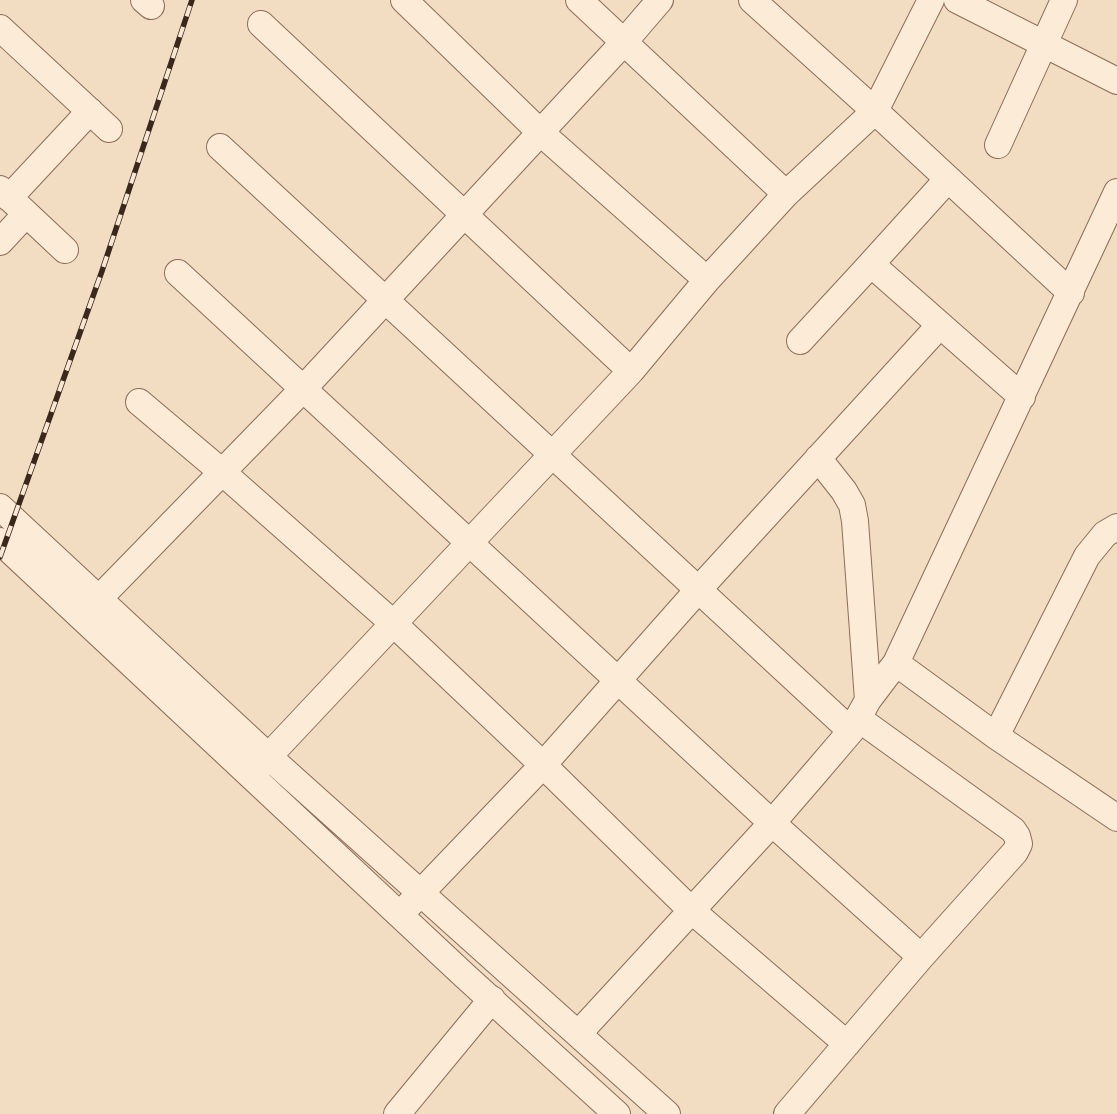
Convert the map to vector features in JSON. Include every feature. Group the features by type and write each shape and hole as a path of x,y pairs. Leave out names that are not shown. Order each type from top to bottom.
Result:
{"street":[{"path":"404,0 541,132 707,280"},
{"path":"579,0 786,194"},
{"path":"81,617 303,389 624,42 660,0"},
{"path":"752,0 875,111 1070,293"},
{"path":"251,776 631,371 707,280 786,194 875,111 931,0"},
{"path":"957,0 1117,81"},
{"path":"998,145 1064,0"},
{"path":"261,24 631,371"},
{"path":"0,28 109,129"},
{"path":"0,242 12,200 90,112"},
{"path":"220,147 698,590 859,717 1005,825 1017,836 1019,844 1015,852 921,956 787,1114"},
{"path":"800,341 948,179"},
{"path":"578,1034 772,823 859,717 896,663 1117,192"},
{"path":"12,200 65,250"},
{"path":"871,264 1022,397"},
{"path":"178,273 772,823 921,956"},
{"path":"400,915 543,765 698,590 940,325"},
{"path":"139,402 222,472 394,624 543,765 691,910 847,1044"},
{"path":"818,458 844,491 852,506 855,521 859,717"},
{"path":"0,507 269,757 667,1114"},
{"path":"996,736 1088,556 1105,534 1117,527"},
{"path":"0,541 400,915 617,1114"},
{"path":"896,663 996,736 1115,812"},
{"path":"397,1114 492,999"}],"railway":[{"path":"0,557 102,271 192,0"}]}
